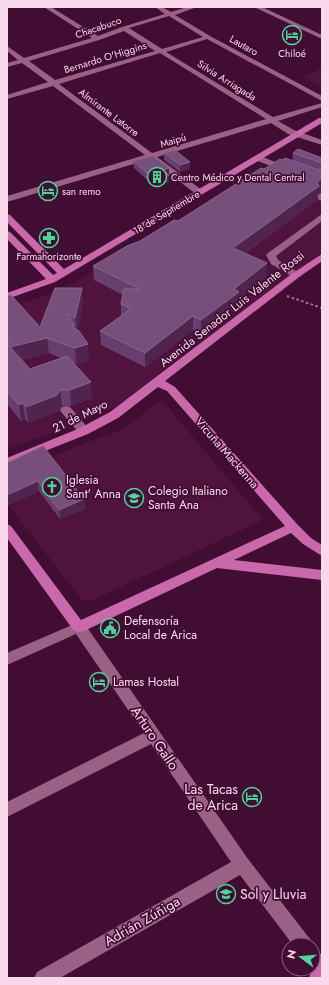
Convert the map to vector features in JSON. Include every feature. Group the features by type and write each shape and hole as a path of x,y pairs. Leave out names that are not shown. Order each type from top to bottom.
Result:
{"main road":[{"name":"18 de Septiembre","path":"7,296 52,280 322,120"},
{"path":"7,217 63,273"},
{"path":"7,234 52,280"},
{"name":"Avenida Senador Luis Valente Rossi","path":"158,382 275,292 296,274 322,257"},
{"name":"21 de Mayo","path":"7,462 84,431 114,415 158,382"},
{"name":"Vicuña Mackenna","path":"158,382 171,389 292,527 307,541 322,551"},
{"path":"79,627 292,527"},
{"name":"Arturo Gallo","path":"7,529 79,627"},
{"path":"217,563 322,575"}],"street":[{"path":"47,7 97,39"},
{"name":"Lautaro","path":"158,7 208,37 322,99"},
{"name":"Chacabuco","path":"7,65 97,39 124,28 194,7"},
{"path":"257,7 322,37"},
{"name":"Silvia Arriagada","path":"124,28 271,120 297,134 322,143"},
{"name":"Bernardo O'Higgins","path":"7,96 208,37"},
{"name":"Almirante Latorre","path":"7,48 199,192"},
{"name":"Maipú","path":"7,199 152,157 322,105"},
{"path":"258,158 294,172"},
{"path":"296,274 274,262 271,256 322,217"},
{"path":"66,410 84,431"},
{"path":"7,659 79,627"},
{"name":"Arturo Gallo","path":"79,627 242,865 298,937"},
{"path":"7,810 153,736"},
{"name":"Adrián Zúñiga","path":"43,978 242,865"}],"path":[{"path":"275,292 322,308"}],"shaded area":[{"path":"322,68 322,86 302,77"},
{"path":"284,158 322,172 322,262 209,346 133,398 78,424 7,449 7,308 46,295 72,284"},
{"name":"Colegio Italiano Santa Ana","path":"161,399 263,520 89,602 82,600 8,505 38,491 22,470 75,447 124,429"}],"building":[{"path":"298,149 322,158 322,163 293,153"},
{"path":"175,150 190,162 180,165 164,153"},
{"path":"153,156 169,168 163,170 169,175 154,179 133,161"},
{"path":"285,158 322,171 322,178 317,182 319,186 233,248 267,263 234,289 239,292 201,320 193,316 145,353 100,331 131,309 121,304 124,289 140,289 93,266 127,246 140,241 174,220 178,221 261,168 264,169 280,159 282,160"},
{"path":"55,288 82,288 75,318 67,314 74,324 73,328 79,331 88,344 75,348 47,338 10,347 30,369 67,356 91,382 70,390 60,390 57,395 26,407 23,403 19,405 7,391 7,339 11,340 7,335 7,296 11,295 40,327"},
{"path":"43,446 84,499 59,510 38,481 7,495 7,463"}],"place":[{"name":"Chiloé","path":"292,35"},
{"name":"Centro Médico y Dental Central","path":"157,177"},
{"name":"san remo","path":"48,191"},
{"name":"Farmahorizonte","path":"49,238"},
{"name":"Iglesia Sant' Anna","path":"52,487"},
{"name":"Colegio Italiano Santa Ana","path":"134,498"},
{"name":"Defensoría Local de Arica","path":"110,628"},
{"name":"Lamas Hostal","path":"99,682"},
{"name":"Las Tacas de Arica","path":"252,797"},
{"name":"Sol y Lluvia","path":"226,894"}]}
